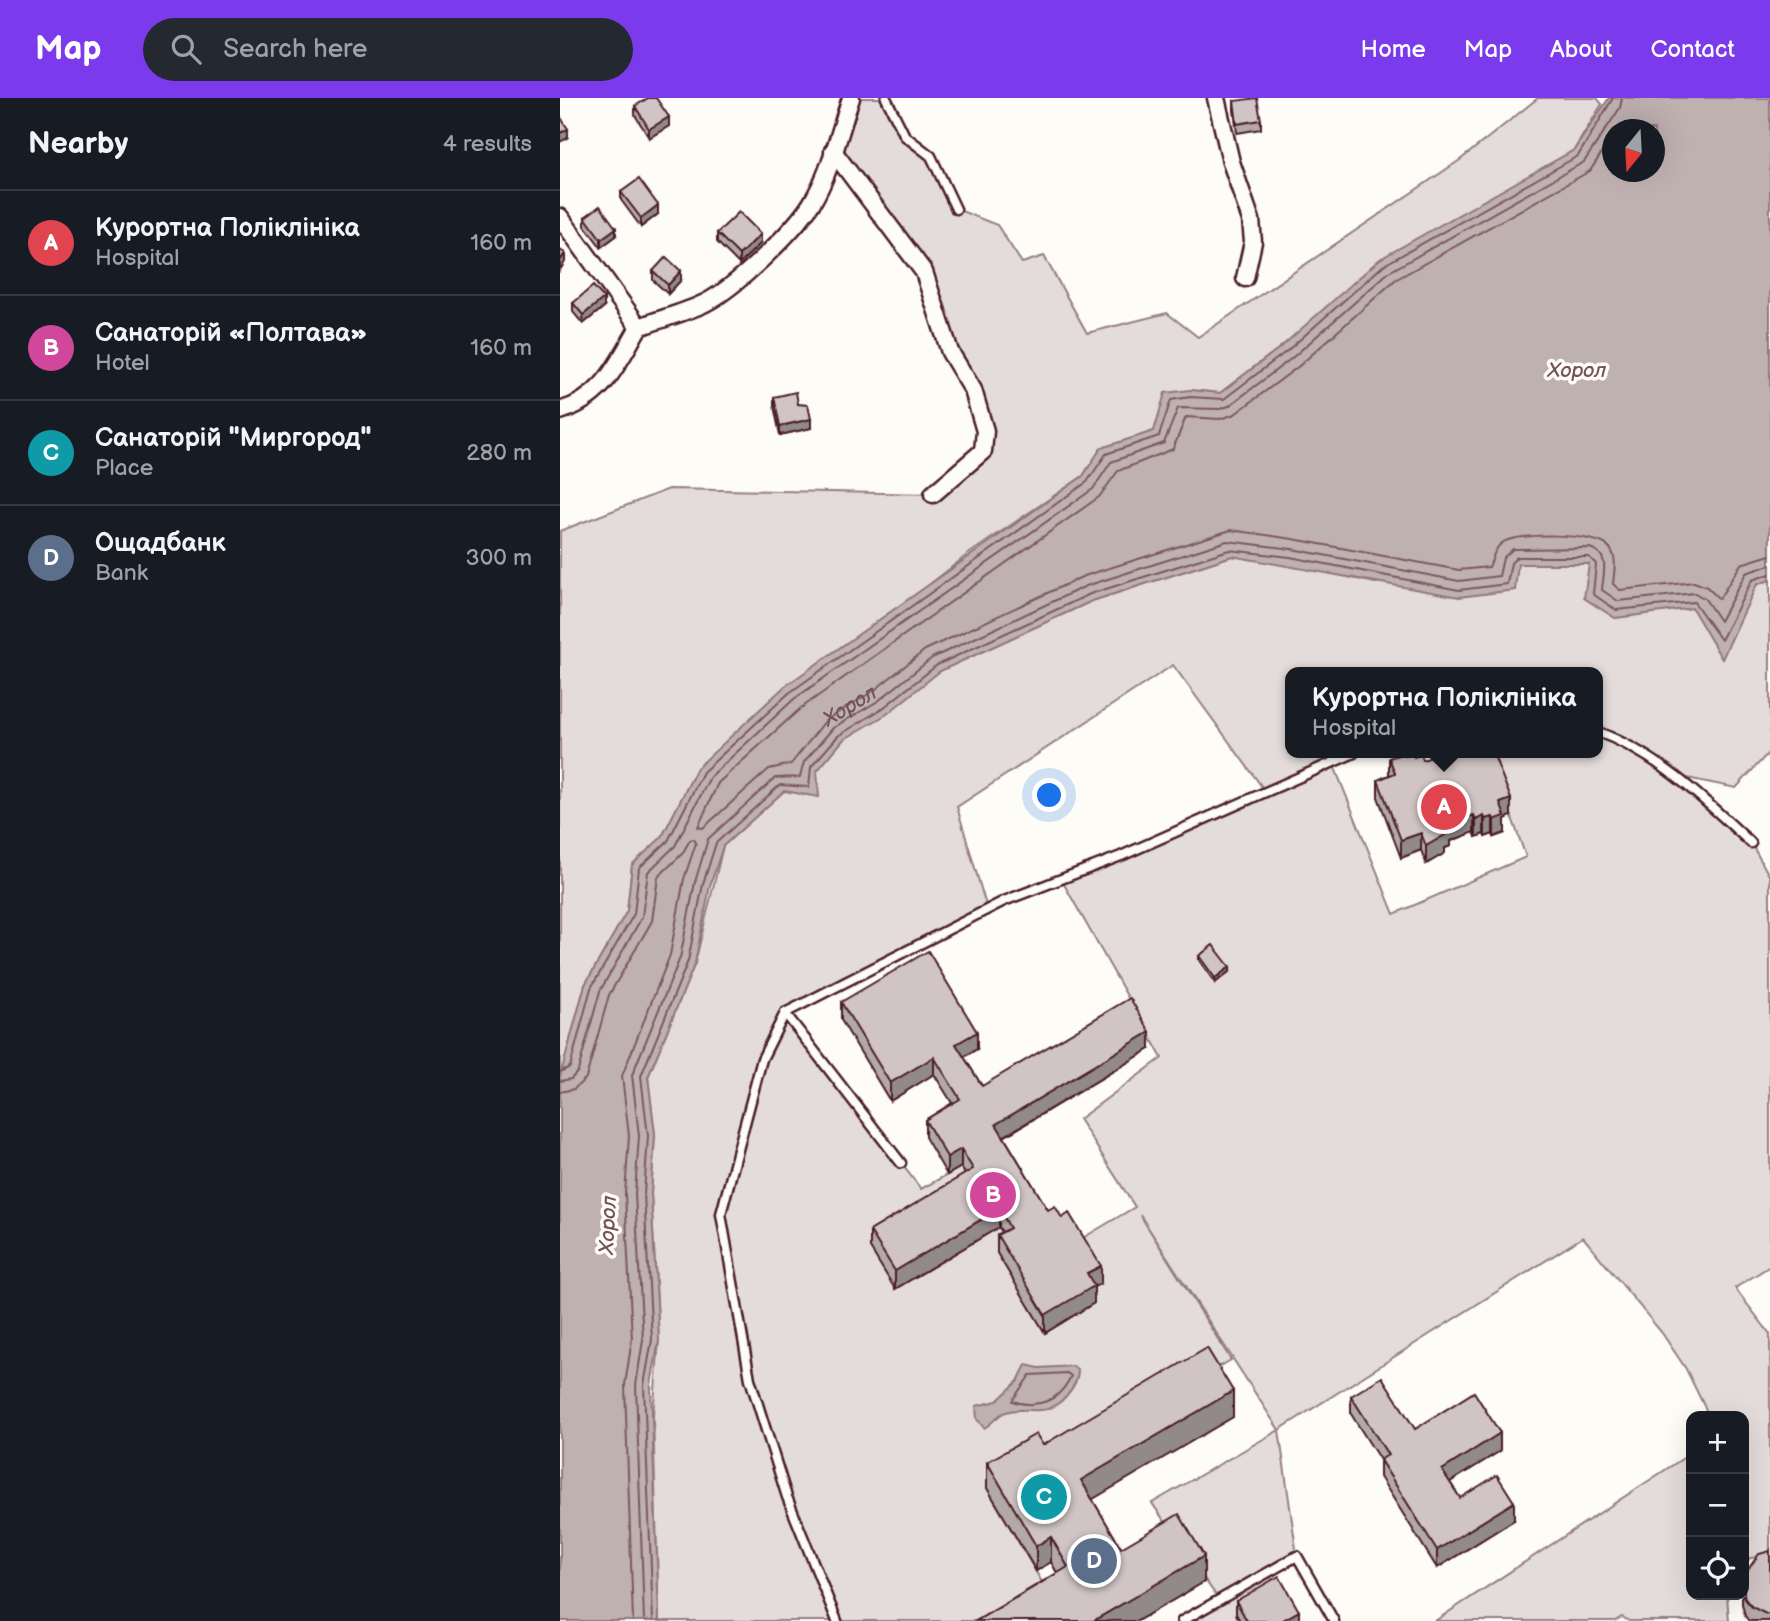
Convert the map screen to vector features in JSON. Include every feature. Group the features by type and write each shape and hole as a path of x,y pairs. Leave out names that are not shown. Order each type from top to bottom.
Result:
{"street":[{"path":"560,411 580,405 594,396 639,327 704,304 722,293 759,261 810,205 833,151 851,98"},
{"path":"1216,98 1231,162 1251,220 1253,242 1245,278"},
{"path":"833,151 923,272 950,352 973,390 985,431 983,450 933,494"},
{"path":"560,217 639,327"}],"lane":[{"path":"886,98 905,135 931,156 956,209"},
{"path":"1603,734 1624,741 1675,775 1752,843"},
{"path":"837,1621 787,1497 750,1378 721,1214 762,1059 785,1013 1004,901 1121,856 1343,758"},
{"path":"785,1013 901,1163"},
{"path":"1182,1621 1297,1556 1334,1621"}],"shaded area":[{"path":"851,98 886,98 905,135 931,156 956,209 997,225 1022,263 1044,256 1087,333 1167,313 1198,337 1460,160 1538,98 1597,98 1602,104 1574,150 1510,187 1282,346 1220,393 1190,390 1155,431 1101,448 1083,476 967,555 697,768 662,837 632,865 627,911 585,985 560,1077 560,531 669,489 933,494 983,451 985,431 924,272 833,151"},
{"path":"1232,556 1289,564 1375,583 1517,564 1589,564 1615,618 1692,608 1770,580 1770,751 1736,788 1677,776 1751,843 1770,877 1770,1266 1735,1288 1770,1334 1770,1556 1749,1559 1749,1411 1707,1411 1686,1369 1662,1333 1583,1237 1279,1430 1140,1215 1231,1360 1043,1470 987,1488 1053,1601 1019,1621 659,1621 653,1415 659,1340 651,1193 655,1135 648,1077 695,963 723,846 784,791 817,771 843,740 940,671 1092,601","holes":["1173,665 1265,791 1061,879 1162,1058 1079,1119 1135,1207 1076,1242 1100,1283 1087,1291 1045,1332 997,1253 1010,1245 999,1227 895,1289 973,1187 961,1167 921,1189 785,1013 987,909 957,807","1285,667 1603,667 1603,758 1491,758 1526,857 1394,914 1333,763 1345,758 1285,758"]},
{"path":"1279,1430 1297,1556 1268,1573 1279,1589 1236,1614 1240,1621 1183,1621 1219,1600 1152,1503"},
{"path":"1686,1456 1686,1600 1727,1600 1729,1621 1629,1621 1622,1617 1615,1621 1435,1621"}],"water":[{"name":"Хорол","path":"1609,98 1770,98 1770,580 1757,584 1722,659 1692,608 1615,618 1584,598 1589,564 1518,564 1515,590 1459,597 1232,556 1092,601 940,671 887,714 843,740 817,771 819,797 784,791 723,846 710,886 695,963 648,1077 655,1135 651,1193 659,1340 651,1385 659,1621 560,1621 560,1077 585,985 627,911 632,865 662,837 697,768 784,687 1083,476 1101,448 1154,431 1165,393 1190,390 1220,393 1282,346 1380,259 1574,150"},
{"path":"1026,1365 1039,1368 1073,1366 1078,1370 1077,1377 1069,1392 1052,1408 1006,1412 984,1428 977,1419 976,1406 997,1401 1018,1381"}],"building":[{"path":"648,98 656,98 669,117 649,129 635,106"},
{"path":"1257,98 1261,120 1237,124 1234,101"},
{"path":"560,116 568,129 560,133"},
{"path":"639,179 658,205 641,218 621,192"},
{"path":"600,206 616,228 601,239 585,217"},
{"path":"739,212 761,234 739,255 717,233"},
{"path":"666,257 681,271 668,285 653,271"},
{"path":"593,286 604,298 583,315 573,303"},
{"path":"796,392 798,404 808,405 811,419 780,426 774,397"},
{"path":"1389,758 1495,758 1511,799 1500,803 1505,816 1494,820 1493,817 1485,819 1484,816 1476,820 1474,815 1449,824 1451,829 1443,832 1445,835 1426,846 1421,833 1401,840 1378,780 1395,773"},
{"path":"1213,945 1230,967 1215,978 1199,956"},
{"path":"928,951 977,1032 956,1044 982,1086 1130,998 1150,1032 996,1124 1048,1210 1055,1206 1062,1218 1069,1213 1101,1266 1087,1273 1094,1286 1045,1315 997,1235 1010,1228 999,1209 895,1271 870,1231 973,1169 961,1149 947,1157 925,1120 960,1099 934,1057 890,1083 841,1002"},
{"path":"1207,1348 1233,1391 1081,1480 1121,1548 1179,1514 1204,1556 1093,1621 976,1621 1068,1567 1051,1537 1036,1546 987,1462 1036,1434 1043,1445"},
{"path":"1382,1377 1415,1429 1474,1392 1500,1433 1442,1470 1460,1498 1497,1475 1514,1502 1437,1550 1380,1460 1388,1455 1351,1396"},
{"path":"1770,1551 1770,1615 1752,1607 1746,1600 1749,1600 1749,1568 1759,1554"},
{"path":"1279,1576 1299,1611 1281,1621 1247,1621 1236,1601"}],"place":[{"name":"Курортна Поліклініка","path":"1444,807"},
{"name":"Санаторій «Полтава»","path":"993,1195"},
{"name":"Санаторій \"Миргород\"","path":"1044,1497"},
{"name":"Ощадбанк","path":"1094,1561"}]}
